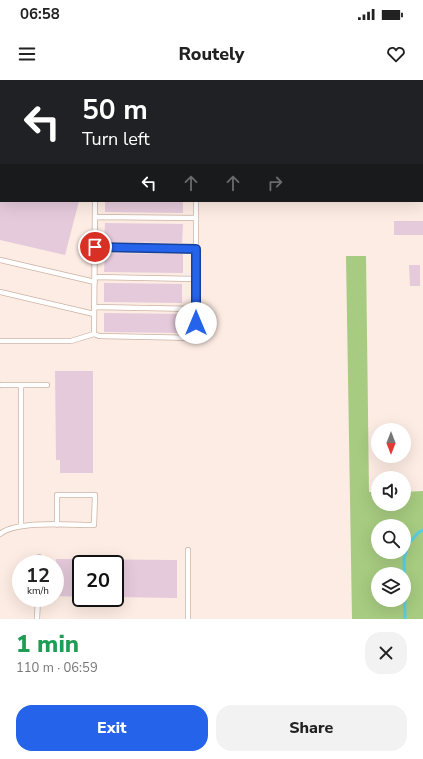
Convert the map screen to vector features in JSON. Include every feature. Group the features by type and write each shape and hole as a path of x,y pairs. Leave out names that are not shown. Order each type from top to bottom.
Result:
{"lane":[{"path":"94,334 96,202"},
{"path":"0,341 71,340 94,334 99,336 196,338 196,202"},
{"path":"95,217 196,218"},
{"path":"95,247 196,249"},
{"path":"0,260 95,280 196,279"},
{"path":"0,292 94,314"},
{"path":"94,307 196,308"},
{"path":"1,385 47,385"},
{"path":"21,385 21,525"},
{"path":"0,534 6,529 21,525 57,525 94,525 94,495 57,495 57,525"},
{"path":"188,550 188,619"},
{"path":"38,607 38,619"}],"green space":[{"path":"346,256 366,256 369,492 371,492 371,511 411,511 411,492 423,491 423,619 352,619"}],"building":[{"path":"0,202 79,202 65,255 0,240"},
{"path":"105,202 183,202 183,213 105,212"},
{"path":"394,221 423,221 423,235 394,235"},
{"path":"105,223 183,224 182,243 104,242"},
{"path":"105,253 183,254 183,273 104,272"},
{"path":"409,265 420,265 420,286 410,286"},
{"path":"104,283 182,284 182,303 104,302"},
{"path":"104,313 182,314 182,333 104,332"},
{"path":"55,371 93,371 93,473 60,473 60,460 56,460"},
{"path":"64,559 72,559 72,597 64,596"},
{"path":"124,560 177,560 177,598 124,597"}],"waterway":[{"path":"405,619 404,558 409,543 419,532 423,530"}],"route":[{"path":"95,247 196,249 196,323"}]}
